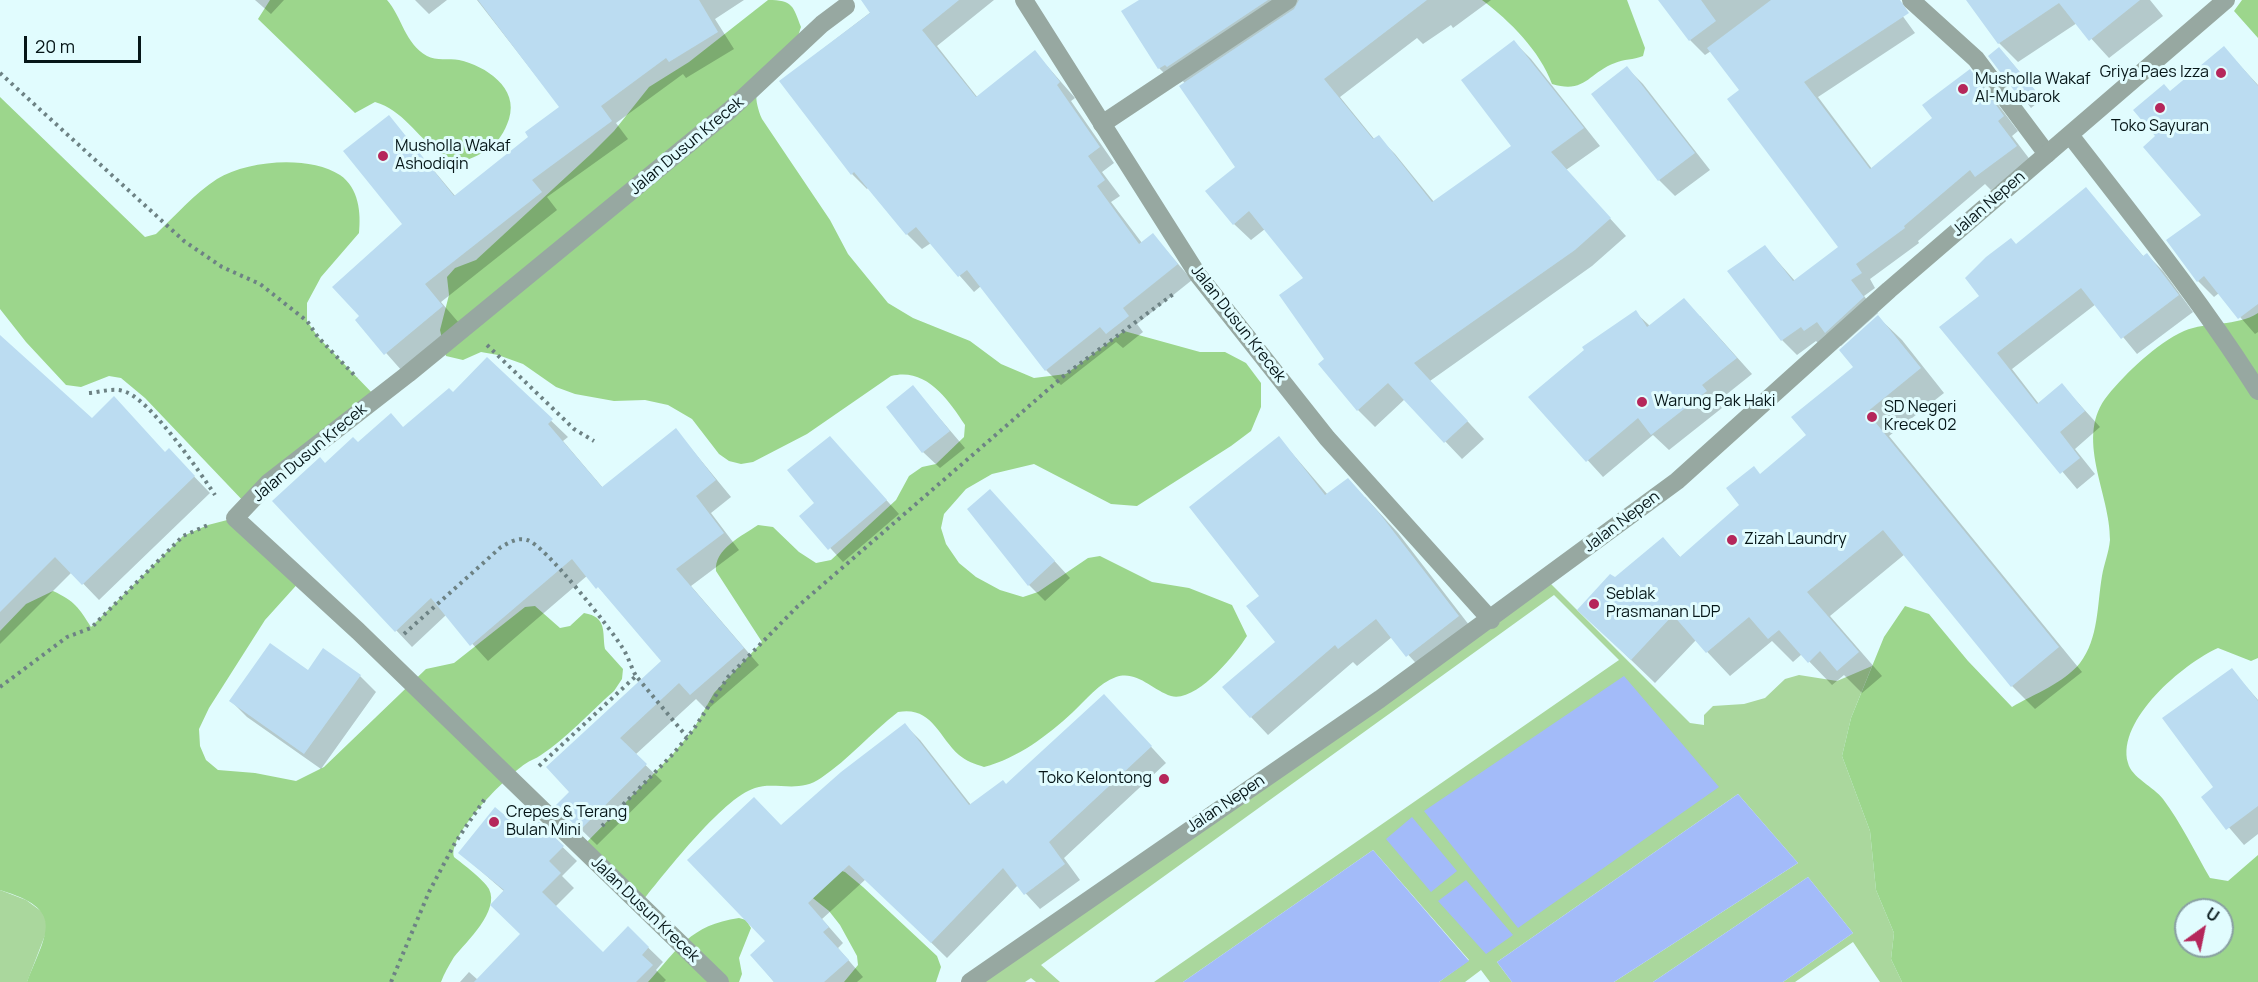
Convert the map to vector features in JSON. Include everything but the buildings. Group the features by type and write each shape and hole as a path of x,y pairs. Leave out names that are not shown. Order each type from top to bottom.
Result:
{"street":[{"name":"Jalan Dusun Krecek","path":"1024,0 1198,275 1327,438 1491,620"},
{"path":"1102,124 1288,0"},
{"path":"1911,0 1976,59 2047,154"},
{"name":"Jalan Nepen","path":"970,982 1491,620 1677,481 1889,290 2226,0"},
{"name":"Jalan Dusun Krecek","path":"720,982 382,654 235,518 269,482 377,398 730,111 847,2"},
{"path":"2070,135 2173,269 2258,392"}],"path":[{"path":"0,73 184,241 222,267 260,284 307,321 318,338 377,398"},
{"path":"580,848 646,783 687,737 728,677 797,607 1066,374 1198,275"},
{"path":"466,326 574,429 594,441"},
{"path":"0,687 68,637 91,628 183,536 208,525 235,518 217,498 174,439 138,400 128,393 117,390 89,393"},
{"path":"382,654 501,547 514,540 525,539 533,542 568,577 622,647 636,676 687,737"},
{"path":"517,786 636,676"},
{"path":"391,982 429,892 455,843 502,772"}],"green space":[{"path":"270,0 387,0 420,51 431,58 459,60 480,67 505,88 511,108 509,119 501,136 484,152 460,163 439,152 394,111 385,106 375,102 355,113 258,19"},
{"path":"768,0 783,1 791,6 801,27 791,54 758,87 758,105 762,119 830,220 848,254 888,303 913,318 970,341 1001,364 1034,378 1066,374 1124,331 1200,352 1225,352 1246,363 1261,383 1261,407 1251,431 1137,506 1111,504 1034,464 992,474 966,489 944,514 941,528 946,544 959,563 976,577 1000,590 1023,597 1038,592 1088,558 1100,556 1152,582 1189,588 1232,605 1247,636 1214,676 1192,692 1181,696 1171,696 1138,678 1116,677 1098,688 1063,721 1032,745 1009,758 984,767 959,755 927,718 910,711 898,712 841,763 813,783 796,786 763,786 741,795 693,840 639,905 581,848 673,754 693,730 714,693 762,642 716,571 719,556 730,544 758,525 773,527 799,552 816,563 831,560 896,500 909,476 922,467 936,464 964,437 965,425 935,387 915,376 904,374 891,376 807,434 753,462 741,464 729,461 719,454 692,419 668,405 645,400 614,401 575,394 556,387 523,364 498,355 481,352 463,360 446,356 440,330 449,295 447,277 455,268 476,260 592,153 614,131 649,87 689,62"},
{"path":"1482,0 1627,0 1645,48 1643,56 1606,67 1580,84 1563,86 1552,84 1532,48 1503,17"},
{"path":"2242,0 2258,0 2258,38 2234,11"},
{"path":"0,97 145,237 156,234 193,198 217,179 245,168 278,162 296,162 327,169 340,175 355,194 360,217 359,233 321,277 307,303 307,321 318,337 377,398 247,505 145,398 121,378 109,376 81,387 66,385 26,342 0,309"},
{"path":"2258,313 2258,658 2251,661 2218,648 2204,655 2171,680 2156,695 2132,729 2127,746 2128,763 2133,773 2163,799 2210,878 2228,881 2258,855 2258,982 1902,982 1891,959 1894,933 1876,890 1870,831 1842,756 1851,718 1884,637 1905,606 1929,614 1968,661 2012,707 2057,682 2073,670 2080,663 2091,643 2110,540 2109,522 2094,447 2094,429 2098,411 2108,395 2133,368 2174,336 2193,328 2241,320"},
{"path":"235,518 302,579 265,620 209,708 199,729 200,746 206,760 218,770 255,773 296,781 324,767 426,669 454,663 525,607 535,606 560,628 570,626 584,613 597,618 602,626 605,649 623,669 622,679 614,691 569,733 505,781 480,807 460,835 454,857 483,881 489,889 490,907 480,926 454,957 441,982 27,982 45,936 46,924 43,914 35,906 0,890 0,631 26,604 53,591 76,606 91,627 183,536 208,525"},
{"path":"1546,579 1690,723 1704,725 1704,715 1713,706 1744,704 1765,698 1785,679 1799,675 1837,681 1872,666 1851,718 1842,756 1870,831 1876,890 1894,933 1891,959 1902,982 1880,982 1853,942 1795,982 1783,982 1853,933 1808,877 1653,982 1614,982 1798,863 1738,794 1497,962 1512,982 1490,982 1481,970 1465,982 1439,982 1469,960 1373,850 1183,982 1154,982 1619,660 1554,595 1041,965 1060,982 1036,982 1031,978 1025,982 970,982"},
{"path":"830,867 845,872 937,956 941,967 936,982 844,982 858,965 857,956 840,925 829,911 804,891"},
{"path":"0,890 26,900 45,914 47,930 27,982 0,982"},
{"path":"739,918 746,920 751,928 739,958 742,974 739,982 648,982 686,940 708,926"}],"water":[{"path":"1624,676 1719,787 1518,928 1424,811"},
{"path":"1738,794 1798,863 1614,982 1512,982 1497,962"},
{"path":"1412,817 1457,871 1431,892 1386,839"},
{"path":"1373,850 1469,961 1439,982 1183,982"},
{"path":"1808,877 1853,933 1783,982 1653,982"},
{"path":"1466,880 1513,935 1486,954 1438,901"}],"place":[{"name":"Griya Paes Izza","path":"2221,73"},
{"name":"Musholla Wakaf Al-Mubarok","path":"1963,89"},
{"name":"Toko Sayuran","path":"2160,108"},
{"name":"Musholla Wakaf Ashodiqin","path":"383,156"},
{"name":"Warung Pak Haki","path":"1642,402"},
{"name":"SD Negeri Krecek 02","path":"1872,417"},
{"name":"Zizah Laundry","path":"1732,540"},
{"name":"Seblak Prasmanan LDP","path":"1594,604"},
{"name":"Toko Kelontong","path":"1164,779"},
{"name":"Crepes & Terang Bulan Mini","path":"494,822"}]}
